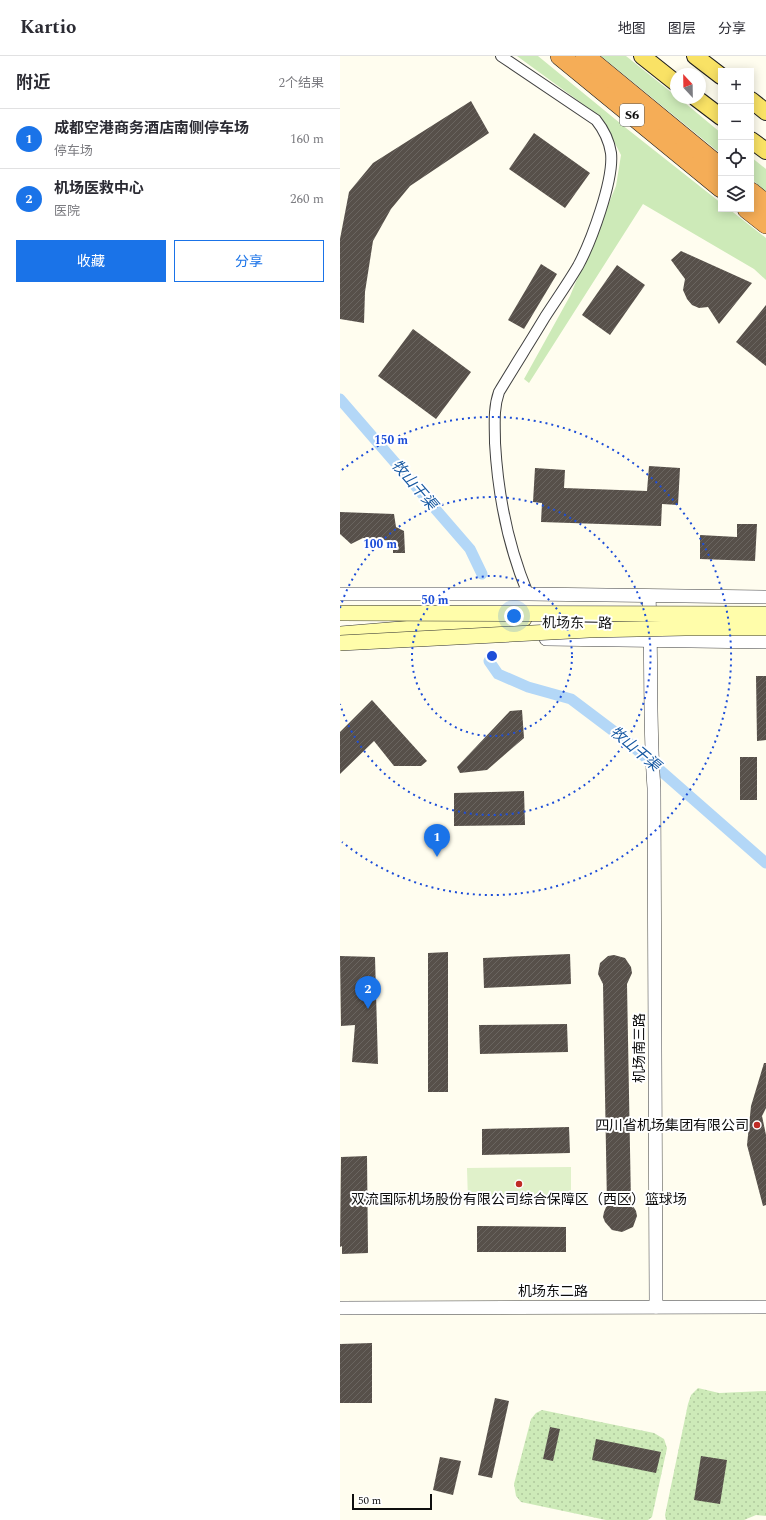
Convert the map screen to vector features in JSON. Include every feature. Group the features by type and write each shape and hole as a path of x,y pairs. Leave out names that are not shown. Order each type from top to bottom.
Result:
{"highway":[{"name":"S6","path":"560,56 713,168"},
{"name":"S6","path":"585,56 713,168 718,180"},
{"path":"754,194 766,204"},
{"path":"751,212 766,224"}],"main road":[{"path":"642,56 670,78"},
{"path":"695,56 718,74"},
{"path":"754,102 766,112"},
{"path":"704,104 718,115"},
{"path":"754,142 766,151"},
{"path":"340,613 766,614"},
{"path":"340,634 594,613"},
{"path":"340,644 589,630 766,628"}],"street":[{"path":"501,56 596,120 606,134 611,161 610,172 600,211 590,240 581,259 499,392 496,403 494,425 496,468 506,529 514,557 528,594"},
{"name":"机场东一路","path":"340,594 528,594 766,597"},
{"name":"机场南三路","path":"650,596 651,747 654,788 656,1307"},
{"name":"机场东一路","path":"340,634 766,642"},
{"name":"机场东二路","path":"340,1308 766,1307"}],"green space":[{"path":"517,56 538,56 718,201 718,212 733,212 766,238 766,280 754,269 643,204 529,383 524,379 570,296 616,186 621,155 602,118"},
{"path":"601,56 626,56 670,91 670,104 686,104 718,130 718,152"},
{"path":"754,159 766,169 766,191 754,181"},
{"name":"双流国际机场股份有限公司综合保障区（西区）篮球场","path":"571,1167 571,1200 468,1201 467,1168"},
{"path":"698,1388 719,1393 766,1391 766,1516 756,1515 744,1520 666,1520 665,1515 688,1404 691,1395"},
{"path":"542,1410 654,1433 664,1439 667,1448 652,1517 648,1520 606,1520 521,1502 516,1496 514,1484 531,1419 536,1413"}],"building":[{"path":"471,101 489,133 410,186 391,209 373,241 365,292 364,323 340,319 340,239 349,192 373,163"},
{"path":"534,133 590,173 565,208 509,169"},
{"path":"681,251 752,283 719,324 708,307 699,308 692,305 687,299 683,290 685,279 671,260"},
{"path":"541,264 557,274 524,329 508,320"},
{"path":"617,265 645,285 610,335 582,315"},
{"path":"766,305 766,366 736,342"},
{"path":"413,329 471,372 436,419 378,376"},
{"path":"649,466 680,468 678,505 662,504 661,526 541,522 542,503 533,502 535,468 565,470 564,488 647,491"},
{"path":"340,512 394,514 396,527 404,531 405,553 393,553 393,541 363,538 351,544 340,534"},
{"path":"737,524 757,524 755,561 700,559 700,535 737,537"},
{"path":"756,676 766,676 766,740 757,741"},
{"path":"372,700 427,761 421,766 394,766 374,741 340,774 340,732"},
{"path":"522,710 524,738 487,770 460,773 457,767 510,711"},
{"path":"740,757 757,757 757,800 740,800"},
{"path":"524,791 525,825 454,826 454,793"},
{"path":"448,952 448,1092 428,1092 428,953"},
{"path":"570,954 571,984 484,988 483,958"},
{"path":"614,955 625,958 631,967 632,973 627,984 631,1203 637,1216 633,1227 622,1232 612,1230 605,1222 603,1217 607,1205 603,984 598,974 600,963 608,956"},
{"path":"340,956 375,957 378,1064 352,1062 355,1025 341,1026"},
{"path":"567,1024 568,1052 480,1054 479,1025"},
{"name":"四川省机场集团有限公司","path":"764,1063 766,1063 766,1108 762,1116 766,1135 766,1205 763,1206 747,1145 751,1106"},
{"path":"569,1127 570,1153 482,1155 482,1129"},
{"path":"367,1156 368,1253 342,1254 342,1246 340,1247 341,1157"},
{"path":"477,1226 566,1227 566,1252 477,1252"},
{"path":"372,1343 372,1403 340,1403 340,1344"},
{"path":"495,1398 509,1401 492,1478 478,1475"},
{"path":"550,1427 560,1429 553,1461 543,1459"},
{"path":"596,1439 661,1452 656,1473 592,1460"},
{"path":"701,1456 727,1460 720,1504 694,1500"},
{"path":"440,1457 461,1461 453,1495 433,1490"}],"waterway":[{"name":"牧山干渠","path":"340,399 470,549 482,574"},
{"name":"牧山干渠","path":"489,661 498,674 528,687 571,699 628,742 766,863"}],"place":[{"name":"成都空港商务酒店南侧停车场","path":"437,857"},
{"name":"机场医救中心","path":"368,1009"},
{"name":"四川省机场集团有限公司","path":"757,1125"},
{"name":"双流国际机场股份有限公司综合保障区（西区）篮球场","path":"519,1184"}]}
